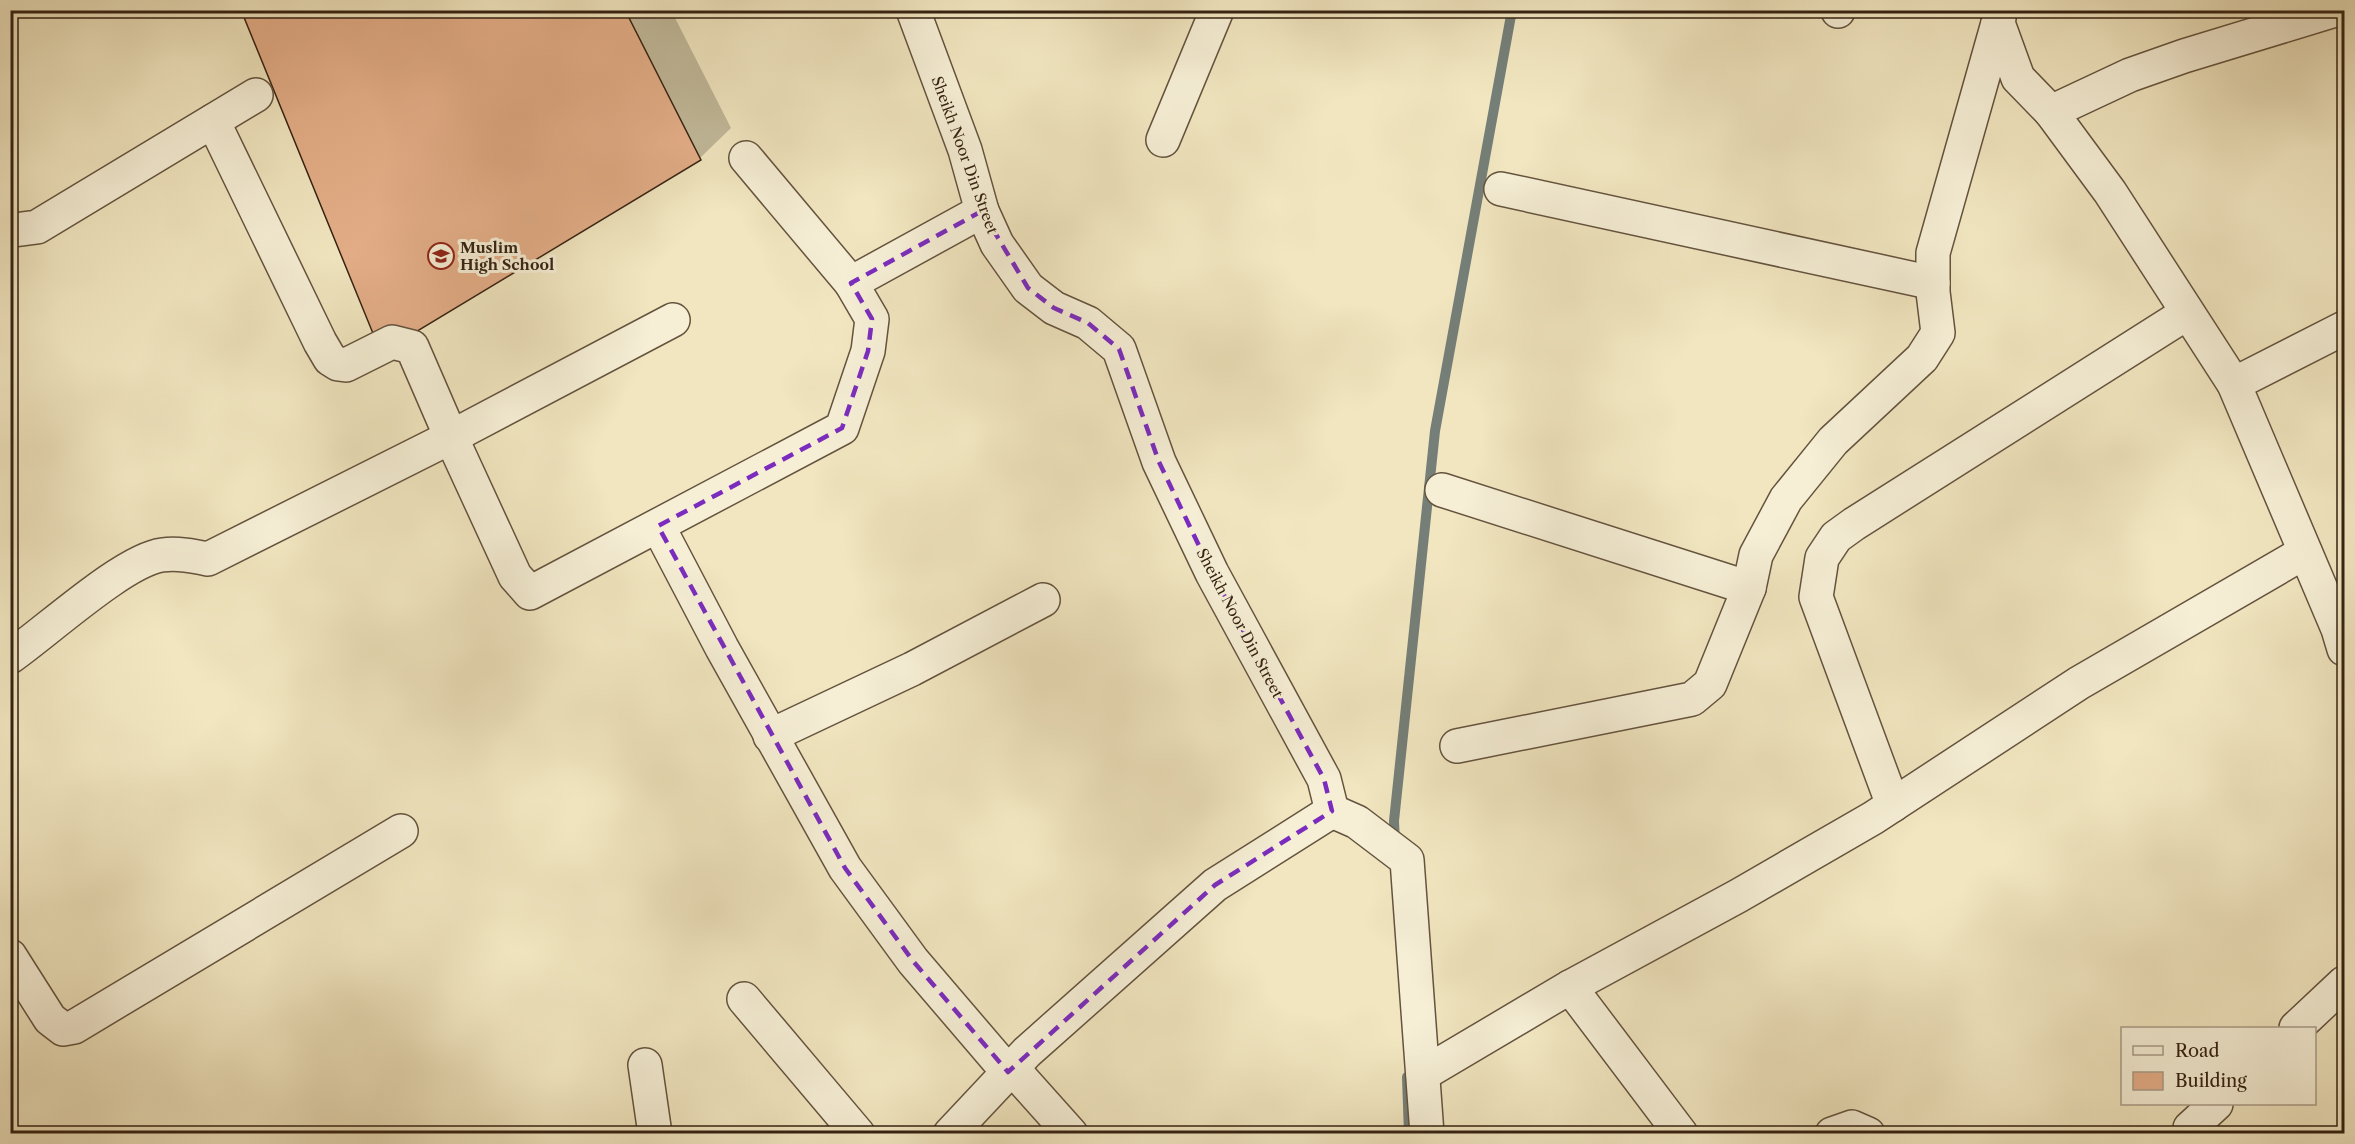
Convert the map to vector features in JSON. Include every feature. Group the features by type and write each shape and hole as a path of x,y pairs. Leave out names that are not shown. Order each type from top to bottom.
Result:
{"street":[{"name":"Sheikh Noor Din Street","path":"913,10 965,150 982,212 997,244 1028,288 1054,308 1088,323 1119,349 1159,462 1212,573 1344,816"},
{"path":"1163,140 1217,10"},
{"path":"2051,112 2130,75 2335,10"},
{"path":"1999,17 2018,78 2051,112 2110,192 2234,384 2344,649"},
{"path":"1457,746 1692,699 1710,684 1749,588 1756,555 1786,499 1833,441 1922,358 1938,333 1933,283 1933,253 1999,17"},
{"path":"10,228 14,230 37,227 256,95"},
{"path":"213,121 330,359 338,364 346,365 392,342 412,347 515,576 530,593 842,428 868,351 872,319 851,283 746,158"},
{"path":"1501,189 1933,283"},
{"path":"851,283 982,212"},
{"path":"1893,805 1816,597 1822,558 1836,537 1854,524 2187,313"},
{"path":"10,657 108,583 143,561 161,555 183,554 208,559 451,437 673,320"},
{"path":"2234,384 2344,328"},
{"path":"1442,490 1749,588"},
{"path":"658,526 770,736 845,868 913,961 1010,1070 1071,1134"},
{"path":"1423,1074 1570,987 1738,896 1893,805 2079,683 2305,552"},
{"path":"770,736 912,669 1043,600"},
{"path":"950,1134 1027,1052 1215,885 1344,816 1407,860 1426,1134"},
{"path":"10,956 50,1019 63,1029 74,1027 401,831"},
{"path":"2298,1027 2344,983"},
{"path":"1570,987 1682,1134"},
{"path":"744,999 858,1134"},
{"path":"645,1065 655,1134"},
{"path":"2197,1134 2190,1128 2215,1105"},
{"path":"1832,1134 1852,1127 1868,1134"}],"highlighted area":[{"path":"982,211 1028,288 1054,308 1088,323 1119,349 1159,462 1212,573 1324,779 1332,811 1215,885 1008,1072 913,961 845,868 658,526 842,428 868,351 872,319 851,283"}],"building":[{"name":"Muslim High School","path":"241,10 625,10 701,160 381,353"}],"waterway":[{"path":"1395,843 1394,821 1435,431 1512,10"},
{"path":"1407,1077 1409,1134"}],"place":[{"name":"Muslim High School","path":"441,256"}]}
